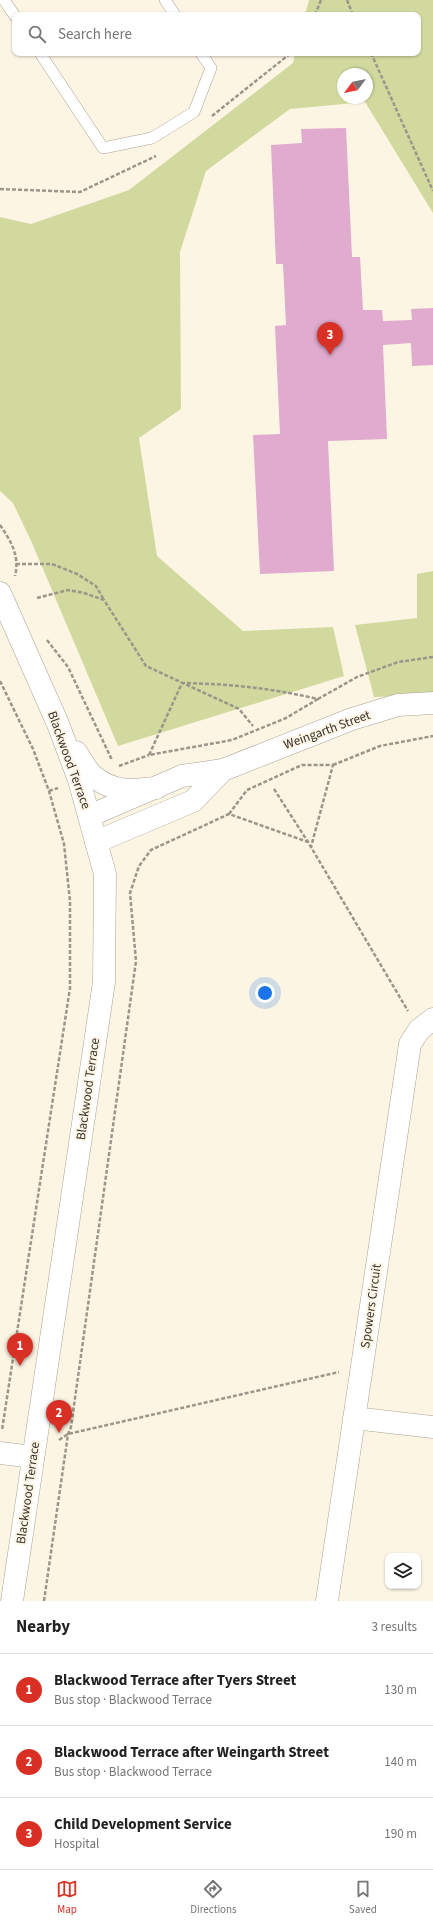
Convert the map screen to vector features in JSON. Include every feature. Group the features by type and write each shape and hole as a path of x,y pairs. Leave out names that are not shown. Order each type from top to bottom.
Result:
{"street":[{"name":"Blackwood Terrace","path":"7,586 79,780 105,874 104,982 12,1601"},
{"name":"Weingarth Street","path":"89,816 182,776 223,770 352,719 398,705 433,703"},
{"path":"58,724 92,775 109,785 125,791 156,788"},
{"name":"Weingarth Street","path":"96,842 193,801 223,770"},
{"name":"Spowers Circuit","path":"327,1601 410,1044 426,1025"},
{"path":"354,1418 433,1427"},
{"path":"1,1444 33,1457"}],"lane":[{"path":"4,0 12,12"},
{"path":"165,0 173,12"},
{"path":"42,56 103,148 152,138 194,112 211,68 203,56"}],"path":[{"path":"316,12 321,0"},
{"path":"346,0 352,12"},
{"path":"371,56 433,191"},
{"path":"0,525 11,542 16,556 16,564 7,586"},
{"path":"16,564 52,564 78,574 96,586 146,666 239,709 253,726"},
{"path":"37,598 68,590 84,593 104,600"},
{"path":"46,640 68,667 115,767 149,755 232,740 286,718 357,677 398,662 433,657"},
{"path":"0,681 33,749 49,791 64,844 70,901 70,980 1,1444"},
{"path":"182,683 227,684 278,689 318,699"},
{"path":"149,755 182,683"},
{"path":"44,1601 68,1434 71,1427 136,961 130,893 139,866 151,850 229,814 247,790 302,765 333,765 380,746 433,736"},
{"path":"311,848 333,765"},
{"path":"274,789 426,1025"},
{"path":"229,814 308,842"},
{"path":"33,1457 68,1434 362,1367"}],"green space":[{"path":"309,0 433,0 433,213 366,104 373,104 373,68 337,68 337,104 344,104 290,109 206,171 180,252 181,409 139,438 157,556 243,631 333,627 344,676 118,746 32,543 13,503 0,491 0,217 31,224 129,190 293,63 294,56 421,56 421,12 306,12"},
{"path":"433,571 433,695 374,697 355,625 417,618 417,574"}],"building":[{"path":"346,128 352,257 360,257 363,310 382,310 383,321 412,320 411,309 433,308 433,365 412,366 411,343 383,345 387,439 328,441 334,571 260,574 253,435 280,434 275,326 286,325 283,264 276,264 271,145 302,143 301,129"}],"place":[{"name":"Child Development Service","path":"330,355"},
{"name":"Blackwood Terrace after Tyers Street","path":"20,1366"},
{"name":"Blackwood Terrace after Weingarth Street","path":"59,1433"}]}
